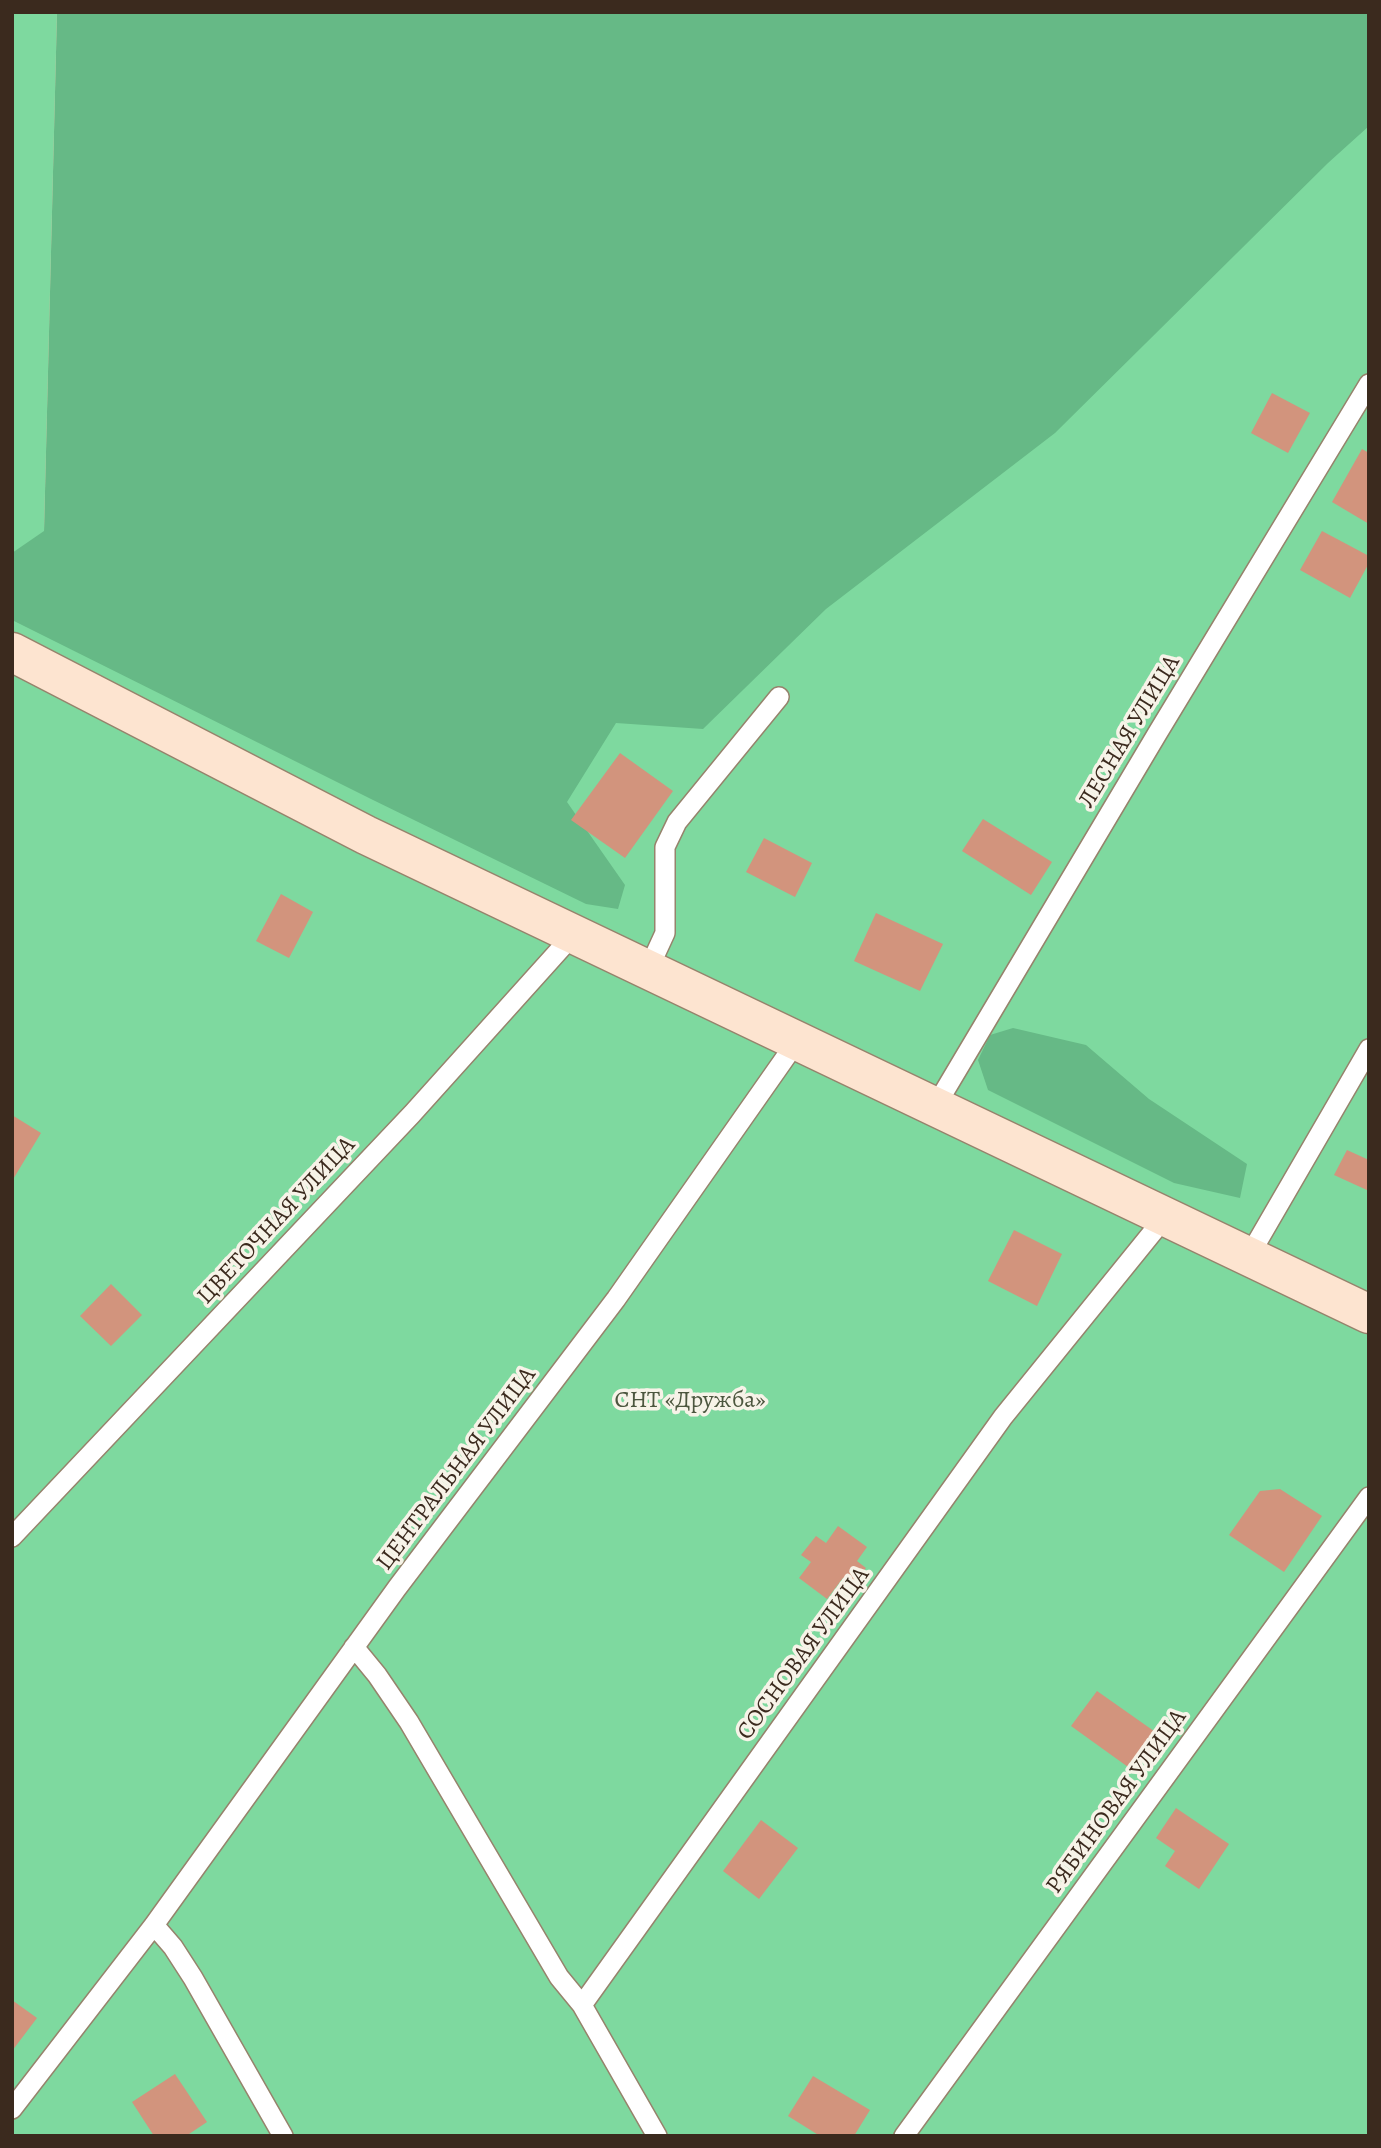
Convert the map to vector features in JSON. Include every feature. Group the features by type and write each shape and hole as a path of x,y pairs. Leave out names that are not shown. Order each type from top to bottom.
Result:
{"street":[{"path":"12,652 366,835 1369,1314"}],"lane":[{"name":"ЛЕСНАЯ УЛИЦА","path":"935,1107 1149,746 1369,384"},
{"path":"648,970 665,933 665,847 677,822 779,697"},
{"name":"ЦВЕТОЧНАЯ УЛИЦА","path":"12,1537 412,1114 573,935"},
{"name":"ЦЕНТРАЛЬНАЯ УЛИЦА","path":"12,2109 154,1925 354,1647 616,1299 797,1041"},
{"path":"1249,1256 1369,1048"},
{"name":"СОСНОВАЯ УЛИЦА","path":"582,2006 1003,1417 1166,1217"},
{"name":"РЯБИНОВАЯ УЛИЦА","path":"904,2136 1369,1497"},
{"path":"354,1647 409,1722 559,1977 582,2006 657,2136"},
{"path":"154,1925 173,1947 193,1978 282,2136"}],"green space":[{"name":"СНТ «Дружба»","path":"12,12 57,12 44,531 1369,39 1369,2136 12,2136"},
{"path":"57,12 1369,12 1369,126 1328,163 1055,433 826,609 703,729 616,723 567,802 625,885 618,909 586,904 12,620 12,553 44,531"},
{"path":"1013,1028 1086,1045 1149,1099 1247,1164 1240,1198 1174,1183 988,1090 978,1060 990,1035"}],"building":[{"path":"1272,393 1310,413 1288,453 1251,433"},
{"path":"1362,449 1369,453 1369,524 1332,502"},
{"path":"1322,531 1369,556 1369,563 1350,598 1300,570"},
{"path":"620,753 673,791 625,858 571,820"},
{"path":"983,819 1052,862 1031,895 962,851"},
{"path":"764,838 812,863 795,897 746,872"},
{"path":"281,894 313,912 289,958 256,941"},
{"path":"876,913 943,944 920,991 854,961"},
{"path":"12,1115 41,1133 12,1181"},
{"path":"1347,1150 1369,1160 1369,1191 1334,1175"},
{"path":"1014,1230 1062,1254 1037,1306 988,1281"},
{"path":"111,1284 142,1315 111,1346 80,1316"},
{"path":"1280,1489 1322,1516 1284,1572 1229,1535 1260,1491"},
{"path":"838,1526 867,1547 857,1561 866,1568 853,1585 843,1578 827,1599 799,1578 811,1562 801,1555 816,1536 826,1543"},
{"path":"1097,1691 1161,1736 1135,1772 1071,1726"},
{"path":"1176,1808 1229,1844 1199,1889 1165,1866 1175,1851 1156,1838"},
{"path":"761,1820 798,1848 759,1899 723,1871"},
{"path":"12,2000 37,2018 12,2051"},
{"path":"175,2074 207,2122 186,2136 154,2136 132,2102"},
{"path":"813,2076 870,2110 854,2136 820,2136 788,2116"}]}
